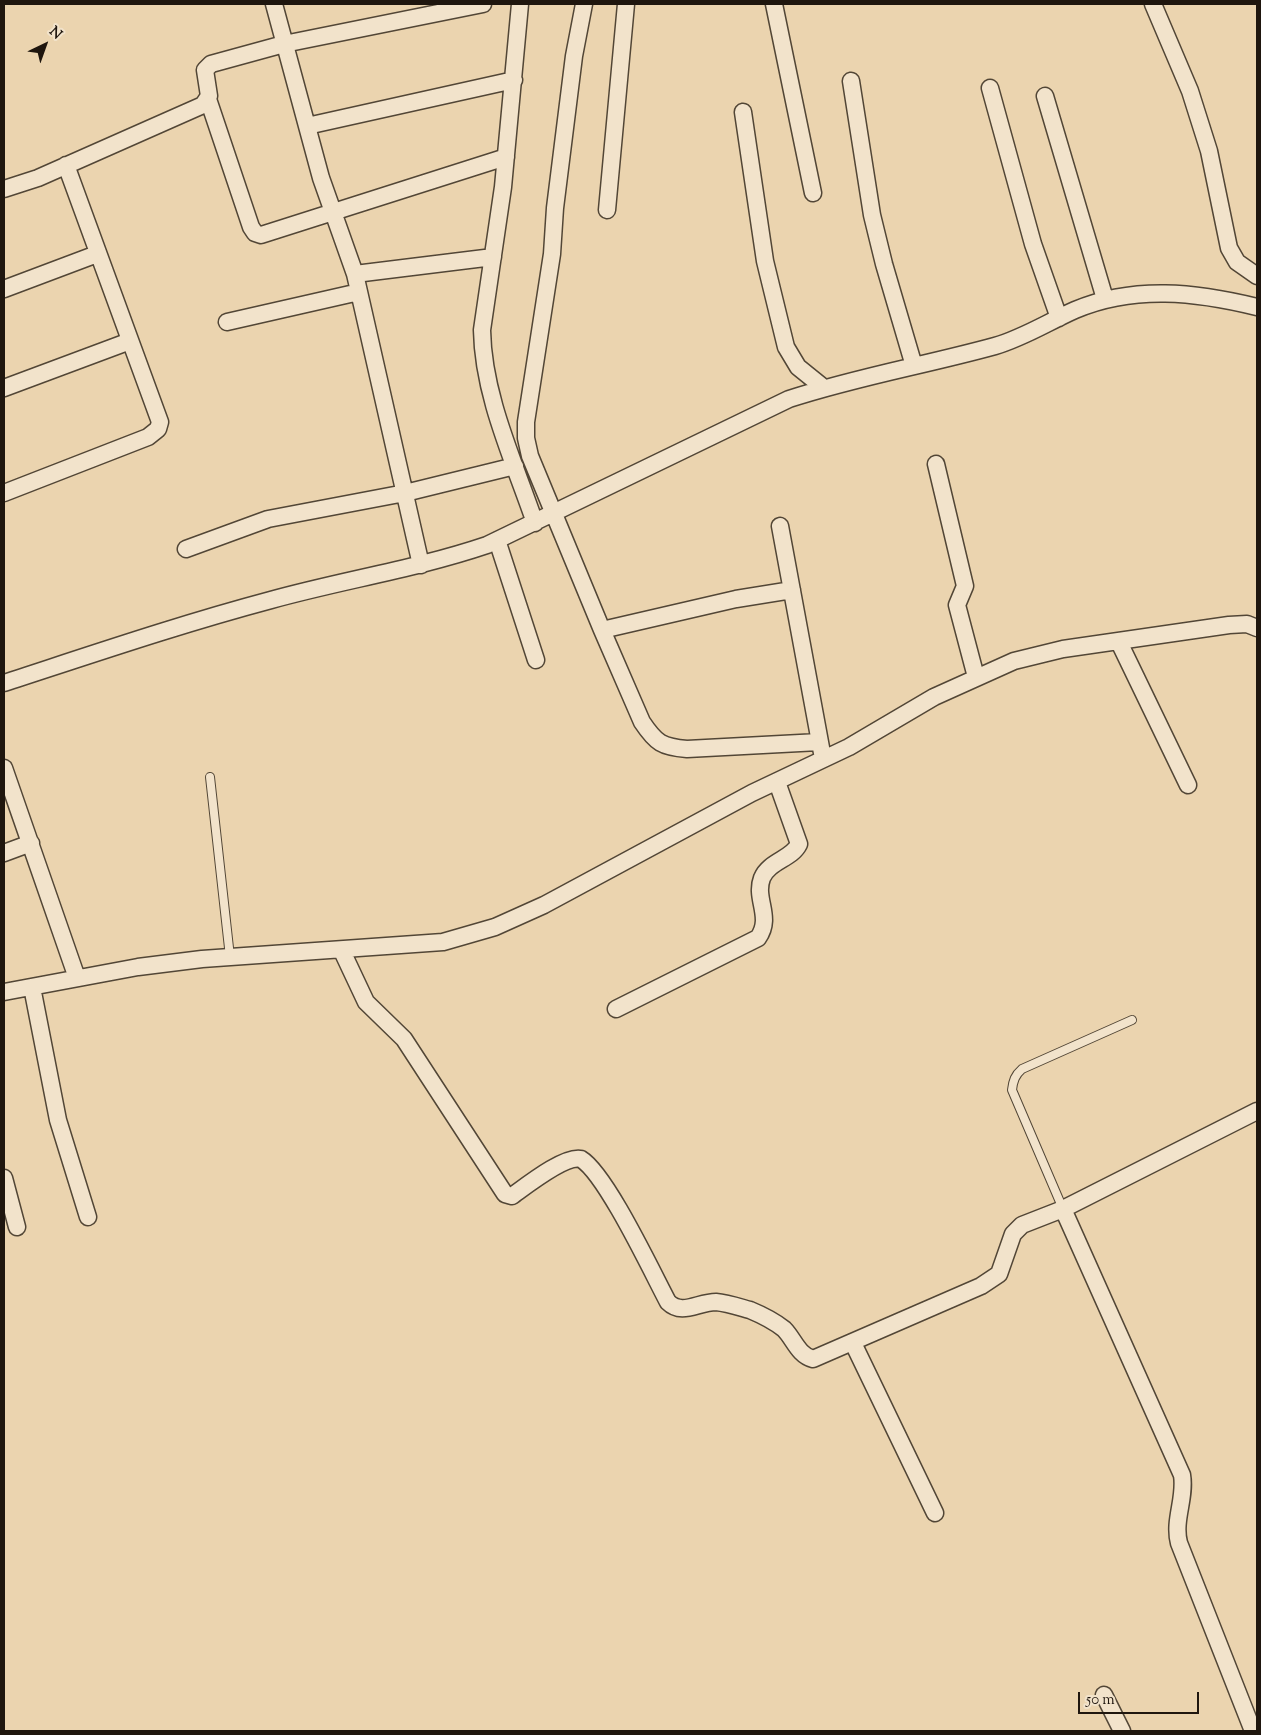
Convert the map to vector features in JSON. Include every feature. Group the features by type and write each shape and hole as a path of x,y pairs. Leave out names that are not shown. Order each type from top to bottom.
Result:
{"street":[{"path":"274,4 332,213 355,274 421,565"},
{"path":"483,4 284,44 208,65 204,74 208,99 255,233 268,235 506,157"},
{"path":"520,4 506,157 482,330 483,352 501,426 515,466 545,518 602,630 642,722 660,743 670,748 687,749 821,750 854,744 914,708 976,677 1036,654 1085,645 1119,642 1229,625 1247,624 1257,628"},
{"path":"545,518 526,438 526,422 552,254 555,208 574,56 584,4"},
{"path":"607,210 626,4"},
{"path":"774,4 813,193"},
{"path":"1153,4 1190,91 1209,151 1229,248 1237,262 1257,276"},
{"path":"307,126 514,80"},
{"path":"851,81 872,214 884,264 914,366"},
{"path":"990,88 1033,244 1059,318"},
{"path":"1045,96 1105,299"},
{"path":"4,189 66,165 200,107 208,99"},
{"path":"743,112 765,261 786,347 798,367 824,388"},
{"path":"4,493 148,437 158,429 158,414 97,254 66,165"},
{"path":"4,289 97,254"},
{"path":"355,274 493,256"},
{"path":"227,322 359,292"},
{"path":"4,683 194,621 274,599 421,565 497,540 788,399 824,388 996,346 1028,334 1059,318 1105,299 1137,294 1188,294 1257,307"},
{"path":"4,388 130,341"},
{"path":"936,464 964,586 957,605 976,677"},
{"path":"186,548 268,519 405,493 515,466"},
{"path":"780,526 821,750"},
{"path":"497,540 536,660"},
{"path":"602,630 736,599 792,590"},
{"path":"1119,642 1188,785"},
{"path":"4,992 138,967 230,957 342,951 443,942 495,927 544,905 752,793 777,782 821,750"},
{"path":"4,768 77,978"},
{"path":"616,1009 758,938 765,923 760,886 762,878 769,867 795,850 799,844 777,782"},
{"path":"4,853 31,843"},
{"path":"342,951 366,1002 404,1039 505,1194 512,1196 543,1175 571,1160 582,1159 592,1168 624,1218 668,1302 680,1309 718,1302 750,1310 776,1322 801,1353 813,1359 994,1280 1003,1266 1016,1229 1028,1221 1063,1209 1257,1111"},
{"path":"32,987 56,1112 88,1217"},
{"path":"4,1178 17,1228"},
{"path":"1063,1209 1182,1475 1183,1482 1176,1522 1179,1544 1253,1731"},
{"path":"853,1343 935,1513"},
{"path":"1104,1694 1122,1731"}],"lane":[{"path":"210,777 230,957"},
{"path":"1063,1209 1012,1090 1013,1082 1016,1074 1022,1069 1132,1020"}]}
